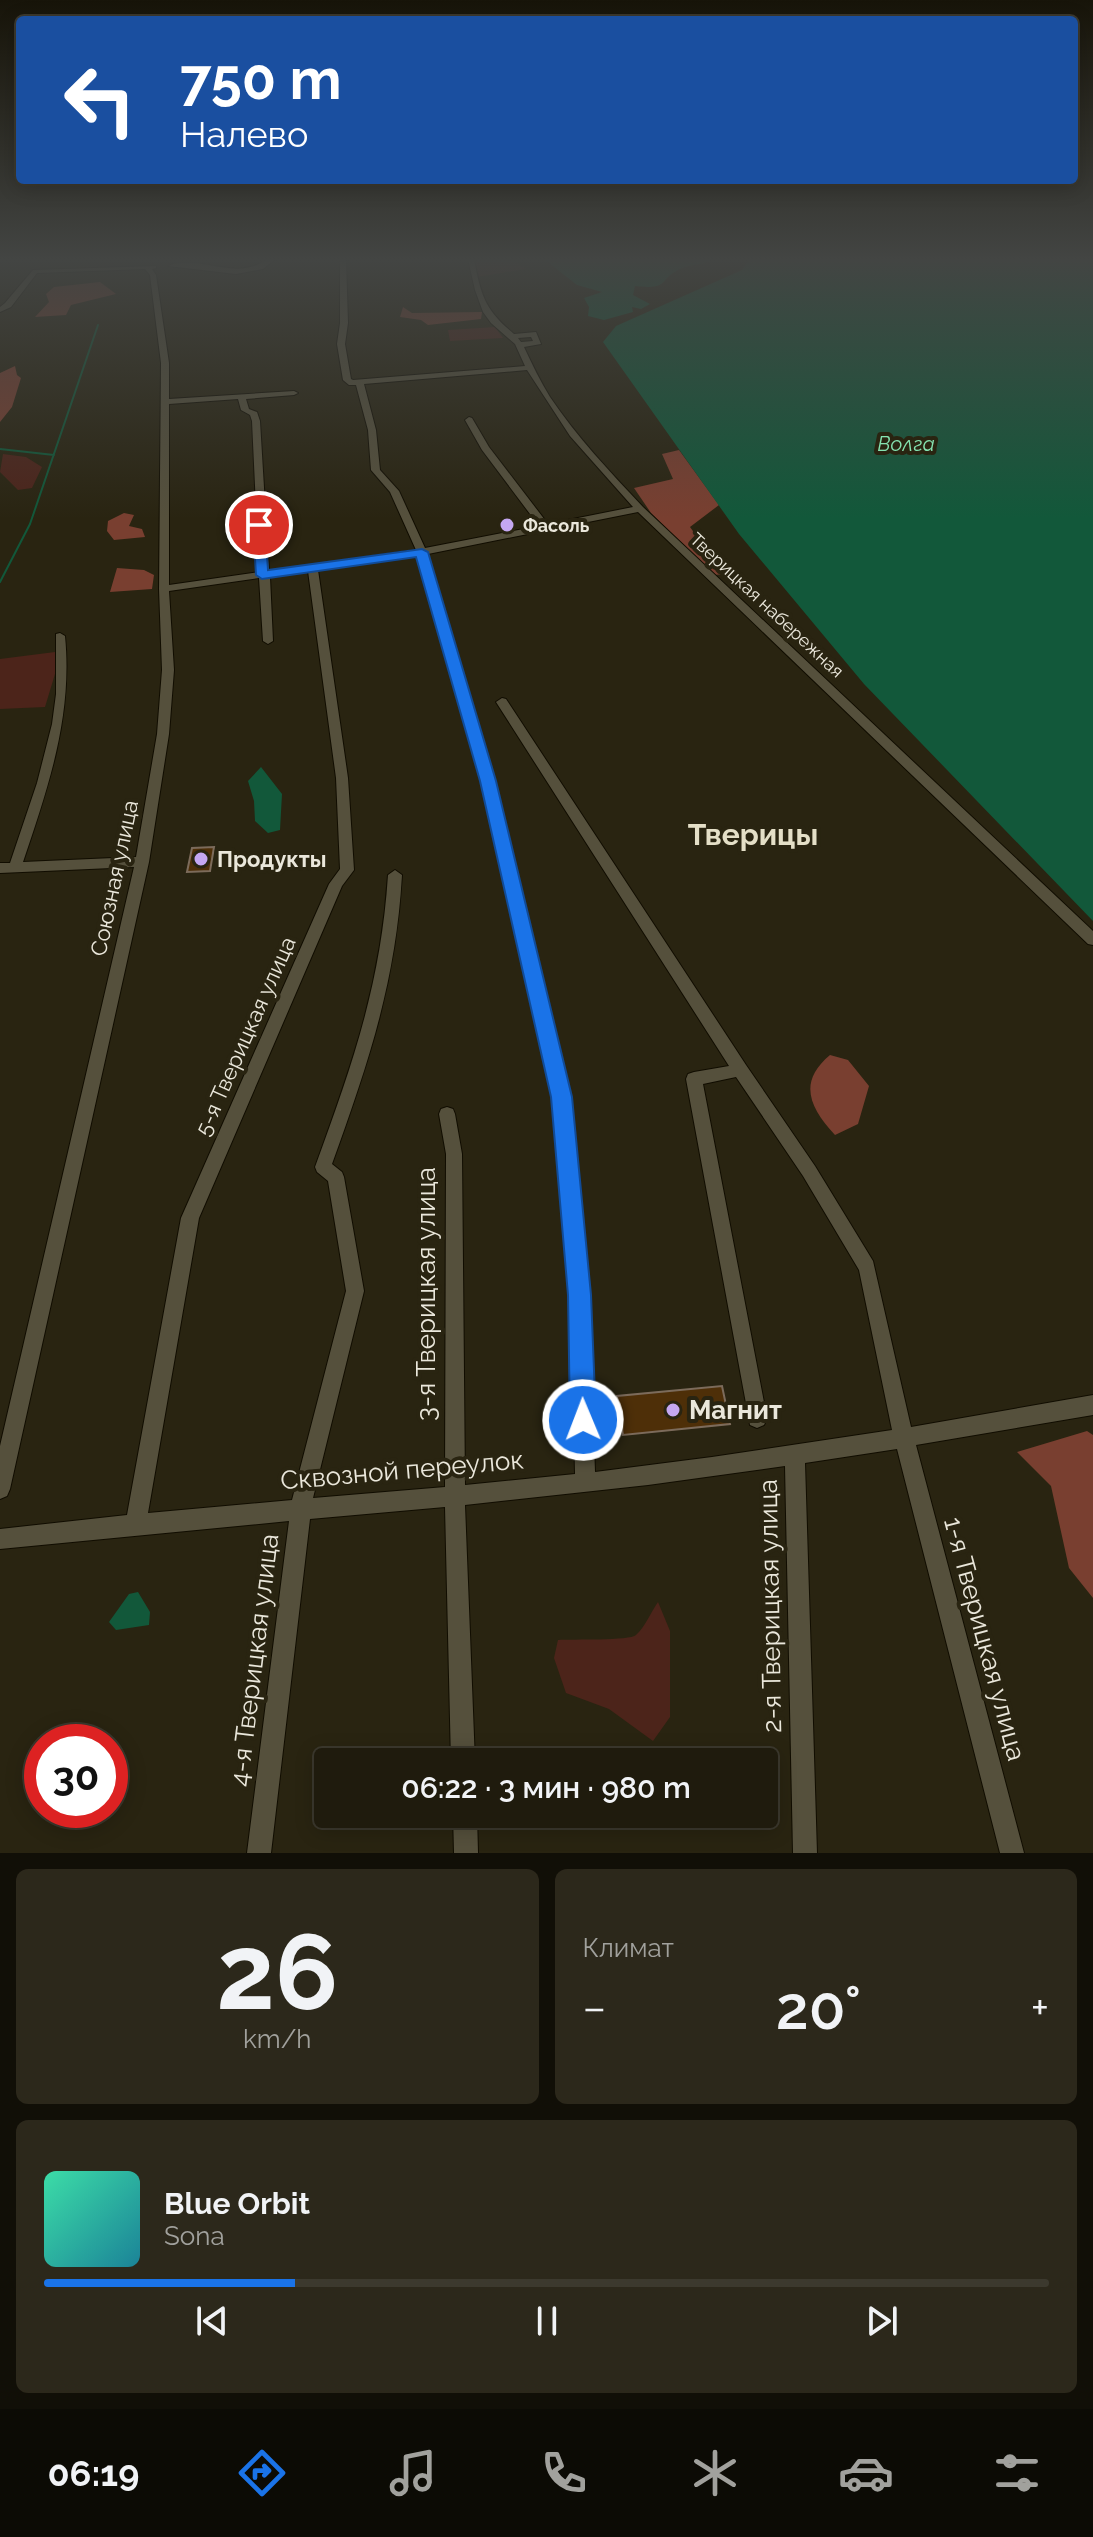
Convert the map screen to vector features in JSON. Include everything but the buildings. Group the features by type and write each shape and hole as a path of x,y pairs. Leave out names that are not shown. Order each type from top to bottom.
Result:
{"street":[{"name":"Союзная улица","path":"0,1489 142,862 163,734 168,670 164,589 166,402 162,345"},
{"path":"341,345 347,380 360,385 527,368"},
{"name":"Тверицкая набережная","path":"520,345 527,368 561,423 640,509 1093,940"},
{"path":"360,385 372,430 376,470 394,491 422,552 488,781 562,1097 580,1295 585,1483"},
{"path":"166,402 294,393"},
{"path":"242,398 244,408 254,414 256,421 268,641"},
{"path":"469,420 485,448 546,528"},
{"path":"164,589 422,552 640,509"},
{"name":"5-я Тверицкая улица","path":"136,1522 190,1218 336,884 347,870 342,778 313,568"},
{"path":"60,636 64,661 52,751 7,868 142,862"},
{"name":"1-я Тверицкая улица","path":"502,702 740,1070 809,1171 867,1267 904,1439 1012,1853"},
{"name":"4-я Тверицкая улица","path":"259,1853 301,1506 355,1291 336,1177 323,1167 378,1013 391,935 395,875"},
{"path":"740,1070 694,1079 757,1418"},
{"name":"3-я Тверицкая улица","path":"447,1114 454,1154 455,1494 463,1748"},
{"name":"Сквозной переулок","path":"0,1539 301,1506 585,1483 904,1439 1093,1405"},
{"name":"2-я Тверицкая улица","path":"795,1454 805,1853"},
{"path":"465,1828 466,1853"}],"shaded area":[{"path":"15,366 21,378 12,407 0,422 0,373"},
{"path":"679,450 719,505 690,527 724,574 714,575 651,513 634,488 673,479 662,454"},
{"path":"3,454 26,457 42,467 32,488 18,490 0,472"},
{"path":"124,513 134,515 129,526 142,529 145,537 114,540 107,531 108,521"},
{"path":"117,568 144,570 154,575 152,589 110,592"},
{"path":"55,652 58,664 45,707 0,709 0,659"},
{"path":"830,1055 848,1060 869,1086 858,1124 835,1135 819,1114 811,1095 814,1075"},
{"path":"1087,1431 1093,1435 1093,1598 1069,1568 1051,1486 1017,1452"},
{"path":"658,1602 670,1631 670,1717 653,1741 609,1709 566,1693 554,1658 558,1640 612,1639 636,1635"}],"water":[{"name":"Волга","path":"605,345 1093,345 1093,921 864,684 739,534"},
{"path":"261,767 282,794 280,830 268,833 255,821 254,801 248,781"},
{"path":"138,1592 150,1612 149,1625 116,1630 109,1622 129,1594"}],"waterway":[{"path":"54,455 91,345"},
{"path":"0,449 54,455"},
{"path":"0,582 30,524 54,455"}],"place":[{"name":"Фасоль","path":"507,525"},
{"name":"Продукты","path":"201,859"},
{"name":"Магнит","path":"673,1410"}],"district":[{"name":"Тверицы","path":"753,834"}],"route":[{"path":"259,525 262,575 422,552 488,781 562,1097 580,1295 583,1420"}]}
